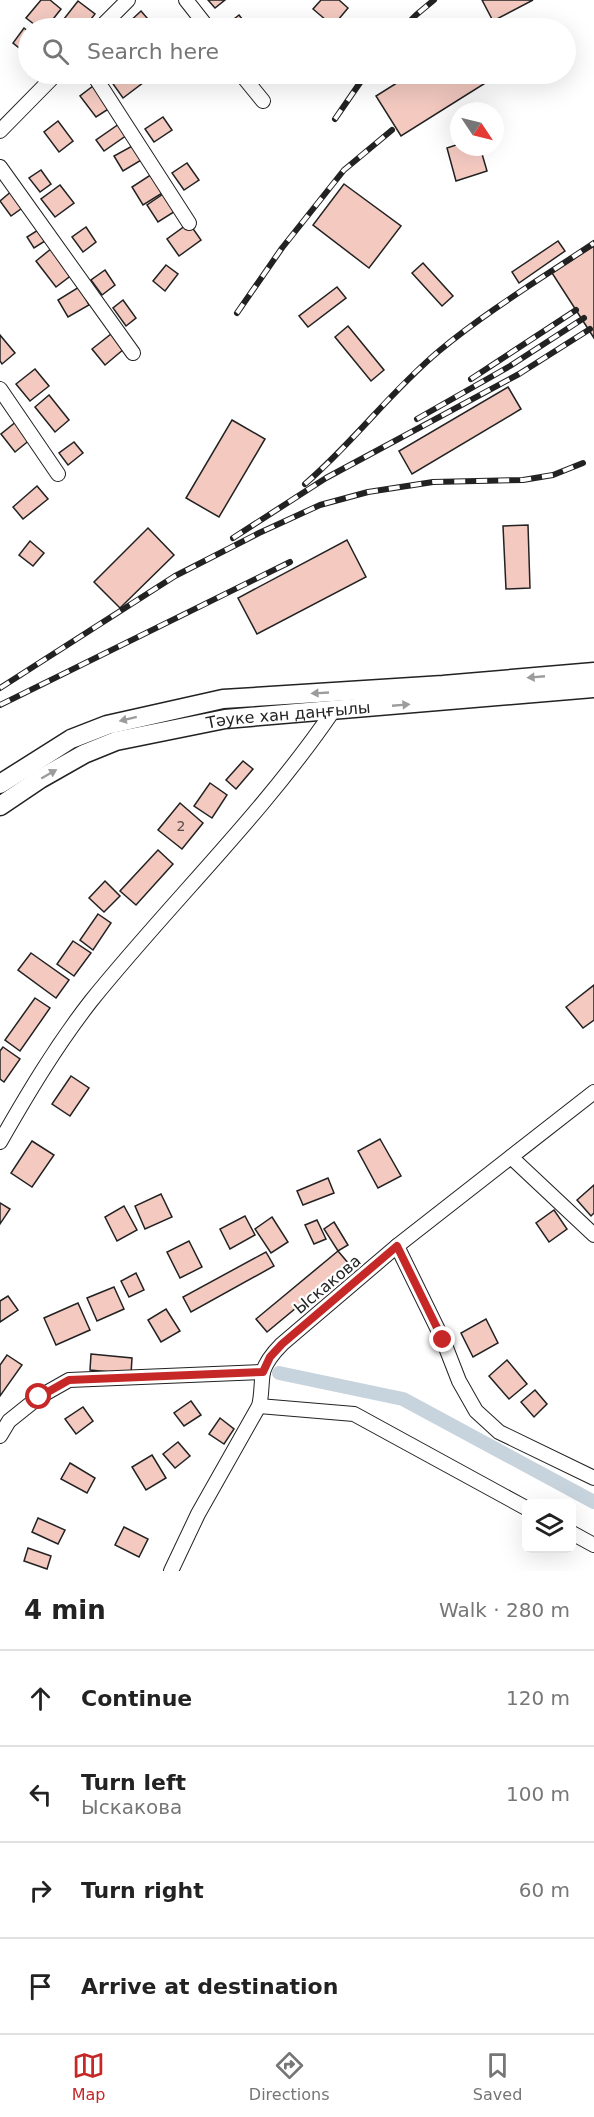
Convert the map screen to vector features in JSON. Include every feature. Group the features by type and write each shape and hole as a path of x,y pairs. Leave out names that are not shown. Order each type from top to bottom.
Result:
{"main road":[{"name":"Тәуке хан даңғылы","path":"0,806 66,764 116,741 225,720 333,711 594,672"},
{"name":"Тәуке хан даңғылы","path":"0,784 70,739 107,725 223,699 594,688"},
{"path":"223,699 225,720"}],"street":[{"path":"110,18 128,0"},
{"path":"186,0 200,18"},
{"path":"0,132 46,84"},
{"path":"99,84 189,223"},
{"path":"249,84 262,101"},
{"path":"0,167 132,353"},
{"path":"0,389 58,474"},
{"path":"0,1142 40,1072 91,1001 302,756 333,711"},
{"name":"Ыскакова","path":"171,1571 198,1514 260,1406 263,1393 263,1372 270,1357 282,1344 397,1246 594,1092"},
{"path":"511,1157 594,1235"},
{"path":"397,1246 443,1340 459,1382 476,1411 499,1432 594,1478"},
{"path":"0,1436 5,1418 69,1380 263,1372"},
{"path":"260,1406 354,1414 522,1506"},
{"path":"576,1535 594,1545"}],"building":[{"path":"41,0 50,0 61,9 54,18 26,18"},
{"path":"208,0 225,0 215,8"},
{"path":"321,0 339,0 348,8 340,18 324,18 313,9"},
{"path":"482,0 533,0 499,18 491,18"},
{"path":"78,1 95,14 92,18 65,18"},
{"path":"141,11 147,18 134,18"},
{"path":"18,36 18,47 13,43"},
{"path":"113,84 141,84 123,98"},
{"path":"395,84 484,84 455,102 450,102 450,105 401,136 376,96"},
{"path":"93,86 110,108 96,117 80,96"},
{"path":"163,117 172,130 154,142 145,129"},
{"path":"58,121 73,141 59,152 44,132"},
{"path":"119,124 127,135 104,151 96,140"},
{"path":"134,145 143,159 123,171 114,156"},
{"path":"450,147 450,156 483,156 487,171 456,181 447,148"},
{"path":"187,163 199,180 184,190 172,173"},
{"path":"41,170 51,184 40,192 29,178"},
{"path":"152,174 164,192 143,205 132,187"},
{"path":"344,184 401,226 369,268 313,225"},
{"path":"60,185 74,203 55,217 41,199"},
{"path":"13,190 25,206 11,216 0,201"},
{"path":"166,192 177,210 158,222 147,205"},
{"path":"189,223 201,240 179,256 167,239"},
{"path":"86,227 96,242 83,252 72,237"},
{"path":"38,230 45,241 34,248 27,237"},
{"path":"558,241 565,251 519,283 512,272"},
{"path":"594,246 594,338 552,273"},
{"path":"52,248 73,274 56,287 36,261"},
{"path":"423,263 453,296 442,306 412,273"},
{"path":"166,265 178,274 165,291 153,281"},
{"path":"105,270 115,285 102,295 91,280"},
{"path":"79,287 89,305 68,317 58,300"},
{"path":"337,287 346,298 308,327 299,316"},
{"path":"123,300 136,318 126,326 113,308"},
{"path":"348,326 384,370 371,381 335,337"},
{"path":"111,334 124,349 105,365 92,349"},
{"path":"0,335 15,353 2,364 0,361"},
{"path":"35,369 49,386 30,401 16,384"},
{"path":"508,387 521,409 412,474 399,451"},
{"path":"49,395 69,420 55,432 35,407"},
{"path":"232,420 265,439 219,517 186,498"},
{"path":"17,421 31,439 15,452 1,434"},
{"path":"74,442 83,453 68,465 59,453"},
{"path":"37,486 48,499 23,519 13,507"},
{"path":"528,525 530,588 506,589 503,526"},
{"path":"148,528 174,555 120,608 94,582"},
{"path":"347,540 366,577 257,634 238,598"},
{"path":"30,541 44,553 33,566 19,555"},
{"path":"243,761 253,769 236,789 226,780"},
{"path":"210,783 227,795 212,818 194,806"},
{"path":"180,803 203,823 182,849 158,830"},
{"path":"158,850 173,864 136,905 120,891"},
{"path":"105,881 120,896 104,912 89,898"},
{"path":"98,914 111,923 93,950 80,940"},
{"path":"73,941 91,953 74,976 57,964"},
{"path":"31,953 69,980 56,998 18,970"},
{"path":"594,985 594,1020 583,1028 566,1007"},
{"path":"35,998 50,1008 20,1051 5,1040"},
{"path":"3,1047 20,1059 4,1082 0,1079 0,1051"},
{"path":"71,1076 89,1088 70,1116 52,1104"},
{"path":"380,1139 401,1176 378,1188 358,1151"},
{"path":"32,1141 54,1155 32,1187 11,1173"},
{"path":"328,1178 334,1193 303,1205 297,1191"},
{"path":"594,1185 594,1213 591,1216 577,1200"},
{"path":"161,1194 172,1217 145,1229 135,1206"},
{"path":"0,1203 10,1209 0,1224"},
{"path":"124,1206 137,1230 117,1241 105,1217"},
{"path":"554,1210 567,1229 549,1242 536,1223"},
{"path":"245,1216 255,1235 230,1249 220,1229"},
{"path":"272,1217 288,1242 271,1253 255,1229"},
{"path":"317,1220 326,1239 314,1244 305,1225"},
{"path":"334,1222 348,1245 338,1251 324,1229"},
{"path":"189,1241 202,1267 180,1278 167,1252"},
{"path":"338,1251 349,1264 267,1332 256,1319"},
{"path":"266,1252 274,1266 191,1312 183,1297"},
{"path":"136,1273 144,1290 129,1297 121,1281"},
{"path":"114,1287 124,1309 97,1321 87,1298"},
{"path":"8,1296 18,1310 0,1322 0,1301"},
{"path":"78,1303 90,1330 56,1345 44,1318"},
{"path":"166,1309 180,1331 161,1342 148,1320"},
{"path":"486,1319 498,1343 473,1357 461,1333"},
{"path":"91,1354 132,1358 131,1374 90,1370"},
{"path":"7,1355 22,1365 0,1396 0,1365"},
{"path":"507,1360 527,1384 509,1399 489,1376"},
{"path":"535,1390 547,1404 534,1417 521,1402"},
{"path":"191,1401 201,1415 184,1426 174,1413"},
{"path":"83,1407 93,1421 76,1434 65,1419"},
{"path":"220,1418 234,1429 224,1444 209,1434"},
{"path":"178,1442 190,1456 175,1468 163,1454"},
{"path":"152,1455 166,1478 146,1490 132,1467"},
{"path":"70,1463 95,1478 87,1493 61,1479"},
{"path":"38,1518 65,1530 58,1544 32,1532"},
{"path":"124,1527 148,1539 139,1557 115,1545"},
{"path":"28,1548 51,1556 47,1569 24,1561"}],"waterway":[{"path":"279,1373 403,1399 594,1502"}],"railway":[{"path":"413,18 434,0"},
{"path":"335,119 359,84"},
{"path":"237,313 282,248 344,170 392,130"},
{"path":"305,484 339,452 404,383 439,351 495,308 594,243"},
{"path":"471,379 576,310"},
{"path":"417,419 510,366 584,318"},
{"path":"233,538 326,478 519,374 590,329"},
{"path":"0,688 175,576 320,505 368,492 433,482 523,480 553,475 583,463"},
{"path":"0,705 290,562"}],"route":[{"path":"39,1397 69,1380 263,1372 270,1357 282,1344 397,1246 443,1340"}]}
